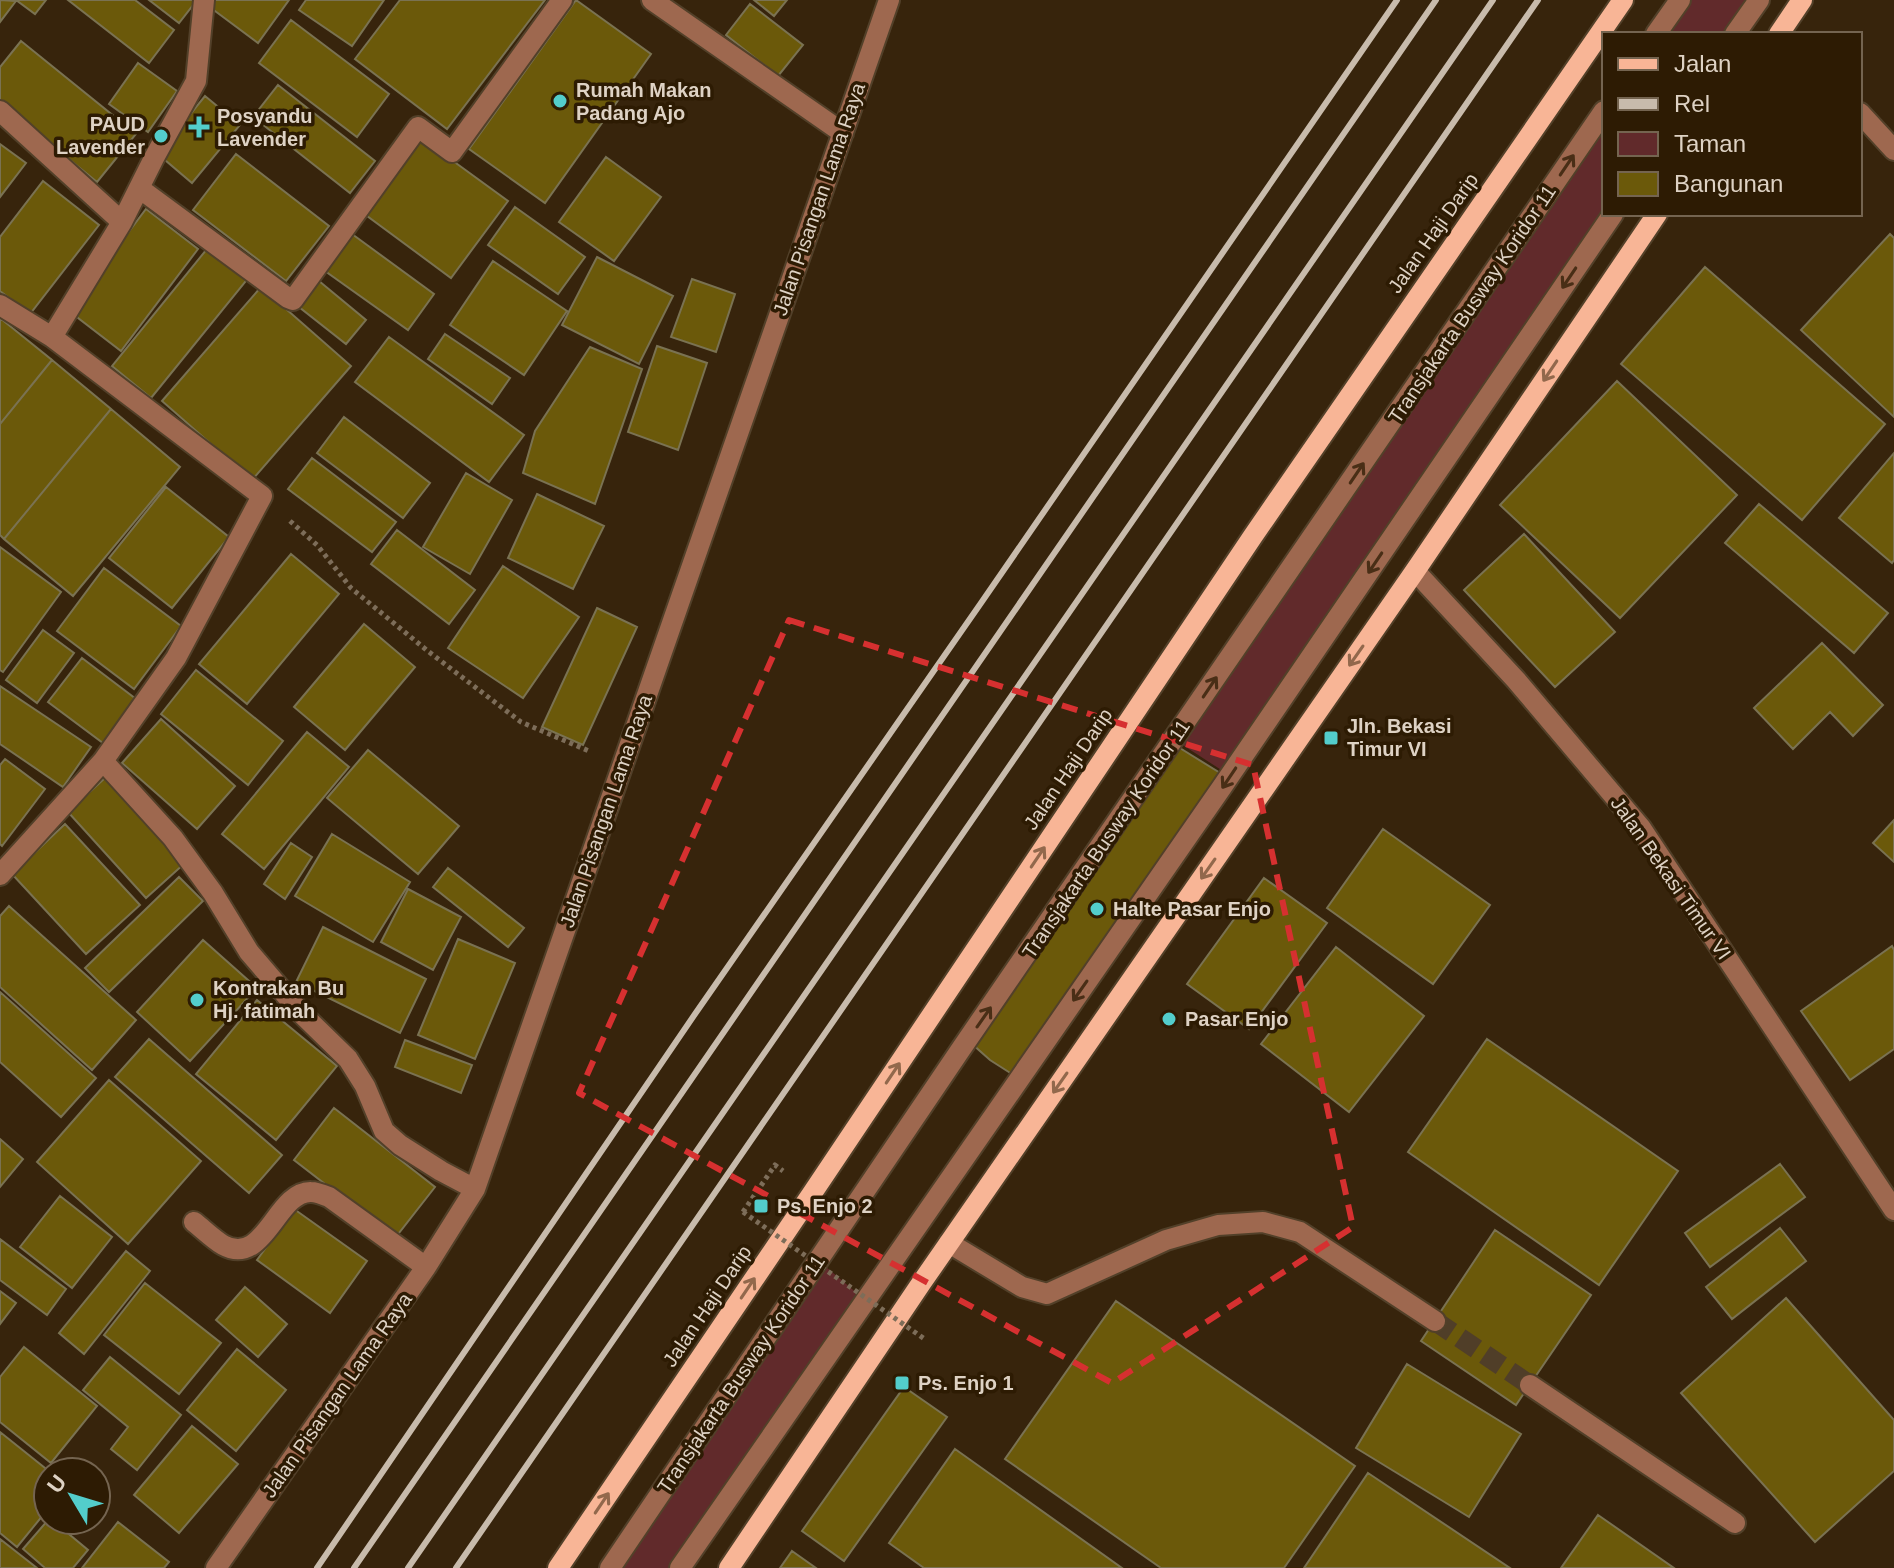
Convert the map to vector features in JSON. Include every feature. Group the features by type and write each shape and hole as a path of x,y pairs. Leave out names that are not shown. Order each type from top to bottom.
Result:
{"main road":[{"name":"Jalan Haji Darip","path":"558,1568 1253,536 1623,0"},
{"path":"1782,32 1802,0"},
{"path":"729,1568 1656,216"}],"street":[{"path":"52,337 122,222 196,81 204,0"},
{"path":"139,188 293,300 418,127 452,152 562,0"},
{"path":"652,0 843,133"},
{"name":"Jalan Pisangan Lama Raya","path":"216,1568 426,1267 475,1189 889,0"},
{"path":"1657,32 1680,0"},
{"path":"1736,32 1759,0"},
{"path":"0,111 122,222"},
{"name":"Transjakarta Busway Koridor 11","path":"610,1568 959,1052 1602,114"},
{"path":"1862,115 1892,143"},
{"path":"680,1568 1230,776 1612,216"},
{"path":"0,305 52,337 262,496 176,658 103,761 0,875"},
{"name":"Jalan Bekasi Timur VI","path":"1415,571 1516,680 1641,828 1894,1210"},
{"path":"103,761 173,838 213,893 249,952 302,1014 348,1059 365,1086 384,1131 400,1145 475,1189"},
{"path":"194,1222 225,1246 240,1249 255,1244 295,1196 311,1192 329,1197 426,1267"},
{"path":"949,1243 1022,1287 1047,1294 1166,1240 1218,1225 1263,1222 1300,1232 1435,1321"},
{"path":"1530,1385 1735,1523"}],"path":[{"path":"262,496 317,545 351,588 521,722 621,765"},
{"path":"775,1165 743,1212 926,1340"}],"highlighted area":[{"path":"789,620 1253,765 1353,1227 1112,1383 579,1093"}],"green space":[{"path":"1681,0 1759,0 1736,32 1659,32"},
{"path":"1602,116 1603,216 1226,773 1178,742"},
{"path":"819,1261 865,1300 680,1568 610,1568"}],"building":[{"path":"0,0 16,1 0,22"},
{"path":"16,0 46,0 35,14"},
{"path":"68,0 135,0 174,30 149,63"},
{"path":"149,0 197,0 179,23"},
{"path":"210,0 289,0 258,43 207,5"},
{"path":"306,0 384,0 352,46 299,10"},
{"path":"400,0 545,0 447,129 355,59"},
{"name":"Rumah Makan Padang Ajo","path":"576,0 651,54 545,203 469,149"},
{"path":"754,0 787,0 774,16"},
{"path":"750,4 803,45 778,76 726,35"},
{"path":"291,20 389,94 357,137 259,63"},
{"path":"21,41 136,134 97,182 0,103 0,67"},
{"path":"138,63 177,91 148,132 109,104"},
{"path":"278,85 375,161 350,193 253,117"},
{"path":"205,96 240,125 192,183 158,154"},
{"path":"416,134 508,201 451,278 359,210"},
{"path":"0,144 26,163 0,197"},
{"path":"236,154 329,226 286,281 193,210"},
{"path":"606,157 661,197 614,261 559,222"},
{"path":"43,181 99,225 30,314 0,291 0,237"},
{"path":"515,207 585,257 558,294 488,245"},
{"path":"146,209 198,249 121,351 69,311"},
{"path":"352,234 434,294 408,330 325,271"},
{"path":"1890,234 1894,238 1894,417 1801,330"},
{"path":"211,244 250,276 151,398 112,366"},
{"path":"597,257 673,296 639,364 562,325"},
{"path":"493,261 567,311 524,375 450,325"},
{"path":"1705,267 1885,424 1802,520 1621,364"},
{"path":"692,279 735,294 716,352 671,337"},
{"path":"319,281 366,320 346,344 299,307"},
{"path":"261,287 351,366 252,480 162,401"},
{"path":"0,318 52,360 0,424"},
{"path":"445,334 510,378 492,404 428,359"},
{"path":"389,337 524,435 489,482 355,382"},
{"path":"657,346 707,363 678,450 628,432"},
{"path":"590,347 642,369 595,504 523,473 535,431"},
{"path":"52,360 111,409 4,539 0,535 0,424"},
{"path":"1617,381 1737,495 1620,618 1500,505"},
{"path":"111,409 180,467 73,596 4,539"},
{"path":"344,417 430,483 403,518 317,453"},
{"path":"1894,453 1894,560 1892,563 1839,518"},
{"path":"312,458 396,522 372,552 288,489"},
{"path":"466,473 512,500 470,574 423,547"},
{"path":"166,487 229,537 172,608 109,558"},
{"path":"537,494 604,526 573,589 508,558"},
{"path":"1759,504 1888,613 1854,653 1725,543"},
{"path":"397,530 475,590 449,624 371,564"},
{"path":"1524,534 1615,632 1555,687 1464,590"},
{"path":"0,547 61,592 3,672 0,670"},
{"path":"291,554 339,594 247,704 199,664"},
{"path":"503,566 579,617 523,698 448,648"},
{"path":"104,568 181,626 134,689 57,631"},
{"path":"597,608 637,627 583,745 542,727"},
{"path":"364,624 415,667 345,750 294,707"},
{"path":"43,630 74,653 37,703 6,680"},
{"path":"1822,643 1883,705 1853,736 1830,712 1793,749 1754,708"},
{"path":"82,658 136,699 103,743 48,702"},
{"path":"196,670 283,741 248,785 161,714"},
{"path":"0,686 91,747 63,787 0,744"},
{"path":"161,719 235,786 197,829 122,763"},
{"path":"307,732 349,767 264,869 222,834"},
{"name":"Halte Pasar Enjo","path":"1175,745 1225,776 1015,1076 971,1043"},
{"path":"368,750 459,826 418,874 327,798"},
{"path":"5,759 45,789 2,846 0,765"},
{"path":"106,777 185,863 146,898 68,812"},
{"path":"1894,820 1894,862 1873,843"},
{"path":"65,824 140,905 86,954 12,874"},
{"path":"1383,829 1490,905 1433,984 1327,908"},
{"path":"332,834 410,882 373,942 295,896"},
{"path":"291,843 312,857 285,899 264,884"},
{"path":"448,868 524,928 508,947 433,887"},
{"path":"179,877 203,901 109,992 85,968"},
{"path":"1264,878 1327,923 1249,1029 1187,984"},
{"path":"408,889 461,917 433,970 381,942"},
{"path":"9,906 136,1020 92,1070 0,987 0,916"},
{"path":"323,927 426,979 400,1033 296,982"},
{"path":"458,939 515,963 475,1059 418,1035"},
{"name":"Kontrakan Bu Hj. fatimah","path":"203,940 257,988 190,1061 137,1012"},
{"path":"1892,946 1894,1049 1850,1080 1801,1011"},
{"path":"1336,947 1424,1016 1349,1112 1261,1044"},
{"path":"0,992 96,1078 61,1117 0,1062"},
{"path":"257,1000 337,1066 276,1140 196,1074"},
{"path":"149,1039 282,1155 249,1193 115,1077"},
{"path":"1487,1039 1678,1171 1599,1285 1408,1152"},
{"path":"405,1040 472,1065 461,1093 395,1067"},
{"path":"109,1080 201,1161 128,1244 37,1162"},
{"path":"334,1108 435,1187 395,1238 294,1160"},
{"path":"0,1139 23,1159 0,1187"},
{"path":"1780,1164 1805,1197 1710,1267 1685,1233"},
{"path":"60,1196 112,1237 72,1288 20,1247"},
{"path":"294,1209 367,1261 330,1313 257,1260"},
{"path":"1780,1228 1806,1261 1732,1319 1706,1287"},
{"path":"1495,1230 1591,1295 1516,1405 1421,1341"},
{"path":"0,1239 66,1289 47,1315 0,1280"},
{"path":"126,1251 150,1271 84,1354 59,1333"},
{"path":"145,1283 221,1343 179,1394 104,1335"},
{"path":"245,1287 287,1324 258,1357 216,1320"},
{"path":"0,1291 16,1303 0,1324"},
{"path":"1786,1298 1894,1420 1894,1471 1815,1542 1681,1393"},
{"path":"1116,1301 1355,1466 1284,1568 1161,1568 1005,1459"},
{"path":"24,1347 97,1406 57,1456 42,1456 0,1422 0,1377"},
{"path":"237,1349 286,1390 236,1451 187,1410"},
{"path":"110,1357 181,1415 137,1470 111,1449 128,1427 83,1390"},
{"path":"1407,1364 1521,1434 1469,1517 1356,1448"},
{"path":"904,1387 947,1417 844,1561 802,1531"},
{"path":"192,1426 238,1464 179,1533 134,1495"},
{"path":"0,1432 32,1458 32,1529 17,1547 0,1533"},
{"path":"955,1449 1122,1568 924,1568 889,1543"},
{"path":"1368,1473 1510,1568 1304,1568"},
{"path":"1598,1515 1674,1568 1561,1568"},
{"path":"118,1522 169,1562 164,1568 82,1568 107,1536 112,1536 112,1530"},
{"path":"34,1536 71,1536 88,1550 73,1568 45,1568 23,1549"},
{"path":"0,1539 37,1568 0,1568"},
{"path":"792,1551 816,1568 780,1568"}],"tunnel":[{"path":"1435,1321 1530,1385"}],"railway":[{"path":"317,1568 695,1014 1397,0"},
{"path":"354,1568 1436,0"},
{"path":"408,1568 1493,0"},
{"path":"456,1568 1538,0"}],"place":[{"name":"Rumah Makan Padang Ajo","path":"560,101"},
{"name":"Posyandu Lavender","path":"199,127"},
{"name":"PAUD Lavender","path":"161,136"},
{"name":"Jln. Bekasi Timur VI","path":"1331,738"},
{"name":"Halte Pasar Enjo","path":"1097,909"},
{"name":"Kontrakan Bu Hj. fatimah","path":"197,1000"},
{"name":"Pasar Enjo","path":"1169,1019"},
{"name":"Ps. Enjo 2","path":"761,1206"},
{"name":"Ps. Enjo 1","path":"902,1383"}]}
